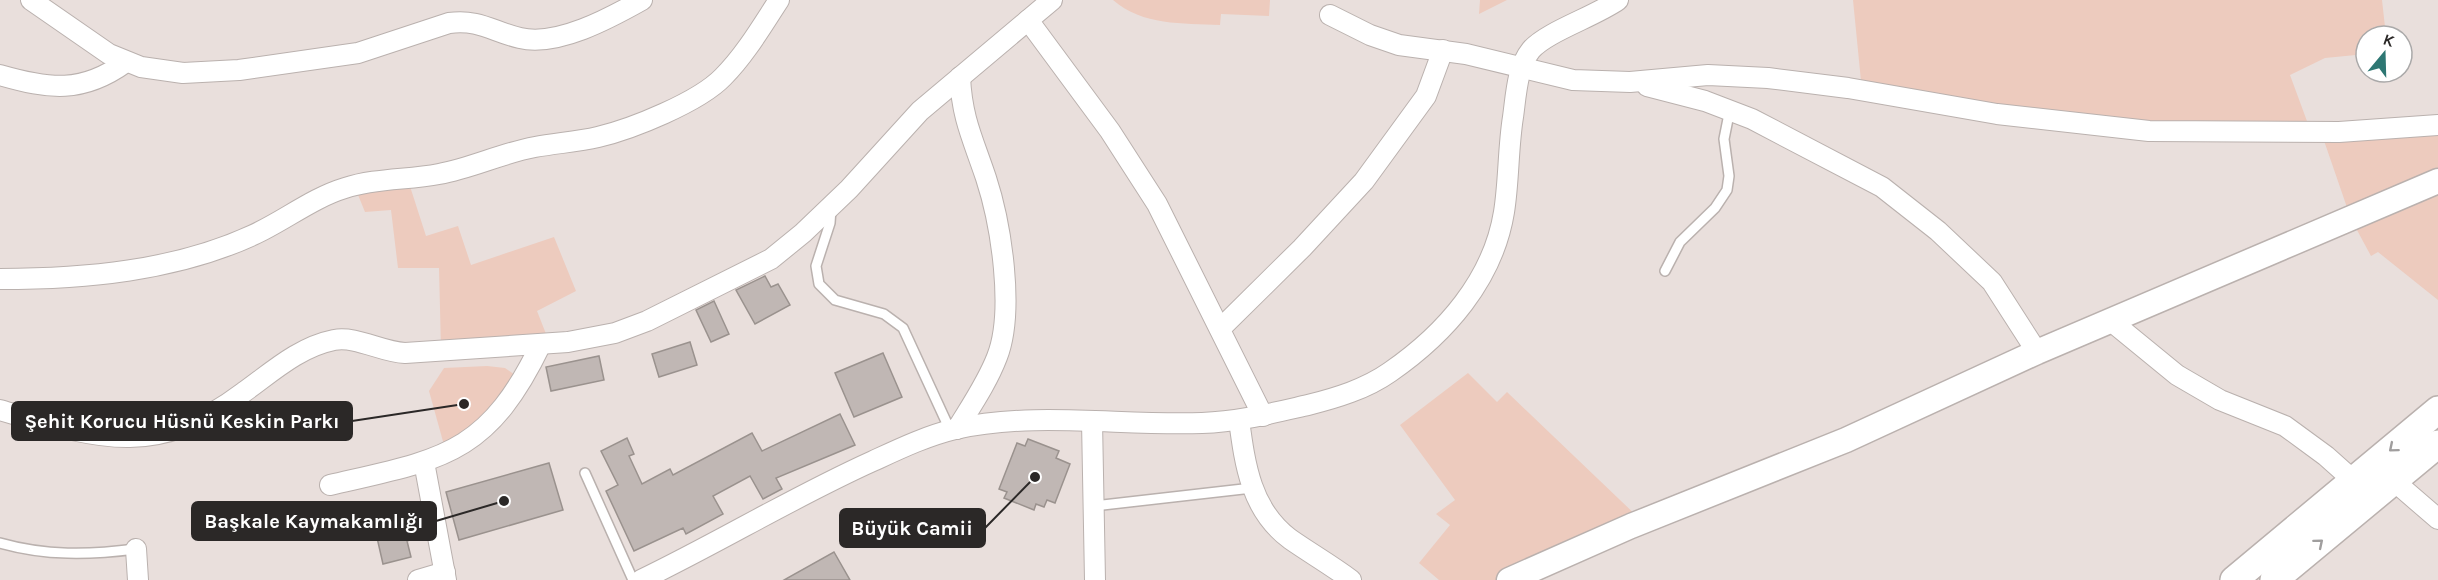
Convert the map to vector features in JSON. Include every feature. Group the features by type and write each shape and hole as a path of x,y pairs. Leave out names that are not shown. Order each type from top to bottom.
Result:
{"main road":[{"path":"2234,580 2438,410"},
{"path":"2274,580 2438,444"}],"street":[{"path":"31,0 109,54 126,62 183,74 239,70 358,53 449,23 463,21 488,26 524,39 551,39 604,19 642,0"},
{"path":"0,279 105,274 178,260 252,236 323,196 343,188 453,171 515,151 598,137 622,130 693,99 716,84 741,56 779,0"},
{"path":"0,410 53,426 100,436 142,438 174,432 200,420 229,403 291,358 335,340 353,341 387,352 405,353 542,344 594,338 647,321 771,259 787,248 831,207 920,111 1052,0"},
{"path":"641,580 830,480 906,447 954,430 1006,422 1204,423 1239,420 1324,401 1369,384 1416,352 1458,311 1482,276 1500,233 1512,124 1522,69 1528,53 1542,41 1590,18 1618,0"},
{"path":"1330,15 1384,40 1443,50 1573,80 1630,81 1708,75 1768,78 1848,88 1997,114 2149,131 2339,132 2438,125"},
{"path":"1028,20 1136,169 1157,204 1263,416"},
{"path":"1220,329 1302,248 1364,181 1426,96 1443,50"},
{"path":"0,75 39,85 71,87 98,80 126,62"},
{"path":"954,430 997,357 1005,324 1006,306 996,221 986,177 965,123 960,76"},
{"path":"1630,81 1730,109 1882,187 1904,203 1992,282 2037,352"},
{"path":"1509,580 1641,521 1916,410 2037,352 2438,182"},
{"path":"2111,321 2177,375 2220,400 2285,426 2326,456 2354,481"},
{"path":"330,485 424,462 455,449 478,435 499,415 515,394 542,344"},
{"path":"1239,420 1252,488 1263,510 1288,537 1351,580"},
{"path":"1092,421 1094,580"},
{"path":"418,580 445,576 424,462"},
{"path":"2394,481 2438,519"},
{"path":"136,549 138,580"}],"lane":[{"path":"1665,271 1680,242 1715,208 1727,190 1729,176 1724,139 1730,109"},
{"path":"831,207 830,223 816,266 819,284 835,300 884,315 903,328 914,346 930,389 954,430"},
{"path":"585,473 633,580"},
{"path":"1094,506 1252,488"},
{"path":"0,543 34,552 63,554 102,554 136,549"}],"shaded area":[{"path":"1113,0 1270,0 1269,16 1221,14 1220,25 1150,19 1137,15"},
{"path":"1480,0 1507,0 1479,14"},
{"path":"1853,0 2382,0 2385,24 2354,24 2354,55 2325,58 2290,75 2311,132 2217,132 1862,91"},
{"path":"2438,125 2438,300 2378,252 2371,256 2351,219 2321,132"},
{"path":"407,177 426,236 458,226 471,265 554,237 576,291 537,311 550,344 441,349 439,268 398,268 391,210 365,212 354,185"},
{"path":"487,366 505,368 515,375 485,418 444,445 429,391 444,368"},
{"path":"1468,373 1497,402 1507,392 1642,521 1509,580 1439,580 1419,563 1450,525 1436,514 1455,500 1400,425"}],"building":[{"path":"765,276 771,287 778,284 790,305 755,324 736,290"},
{"path":"714,301 729,334 711,342 696,310"},
{"path":"690,342 697,365 659,377 652,354"},
{"path":"883,353 902,397 854,417 835,373"},
{"path":"599,356 604,380 551,391 546,367"},
{"path":"840,414 855,445 776,478 782,489 763,499 750,476 713,496 723,514 686,534 683,528 634,551 606,491 618,485 601,451 627,438 634,454 629,456 642,484 670,469 673,475 752,433 762,451"},
{"path":"1028,439 1059,451 1056,458 1070,464 1055,503 1047,500 1044,507 1036,504 1034,510 1004,498 1007,492 999,489 1017,443 1025,446"},
{"path":"549,463 563,510 459,540 446,492"},
{"path":"403,513 410,540 407,541 411,557 383,564 373,520"},
{"path":"834,552 850,580 784,580"}],"place":[{"name":"Şehit Korucu Hüsnü Keskin Parkı","path":"464,404"},
{"name":"Büyük Camii","path":"1035,477"},
{"name":"Başkale Kaymakamlığı","path":"504,501"}]}
